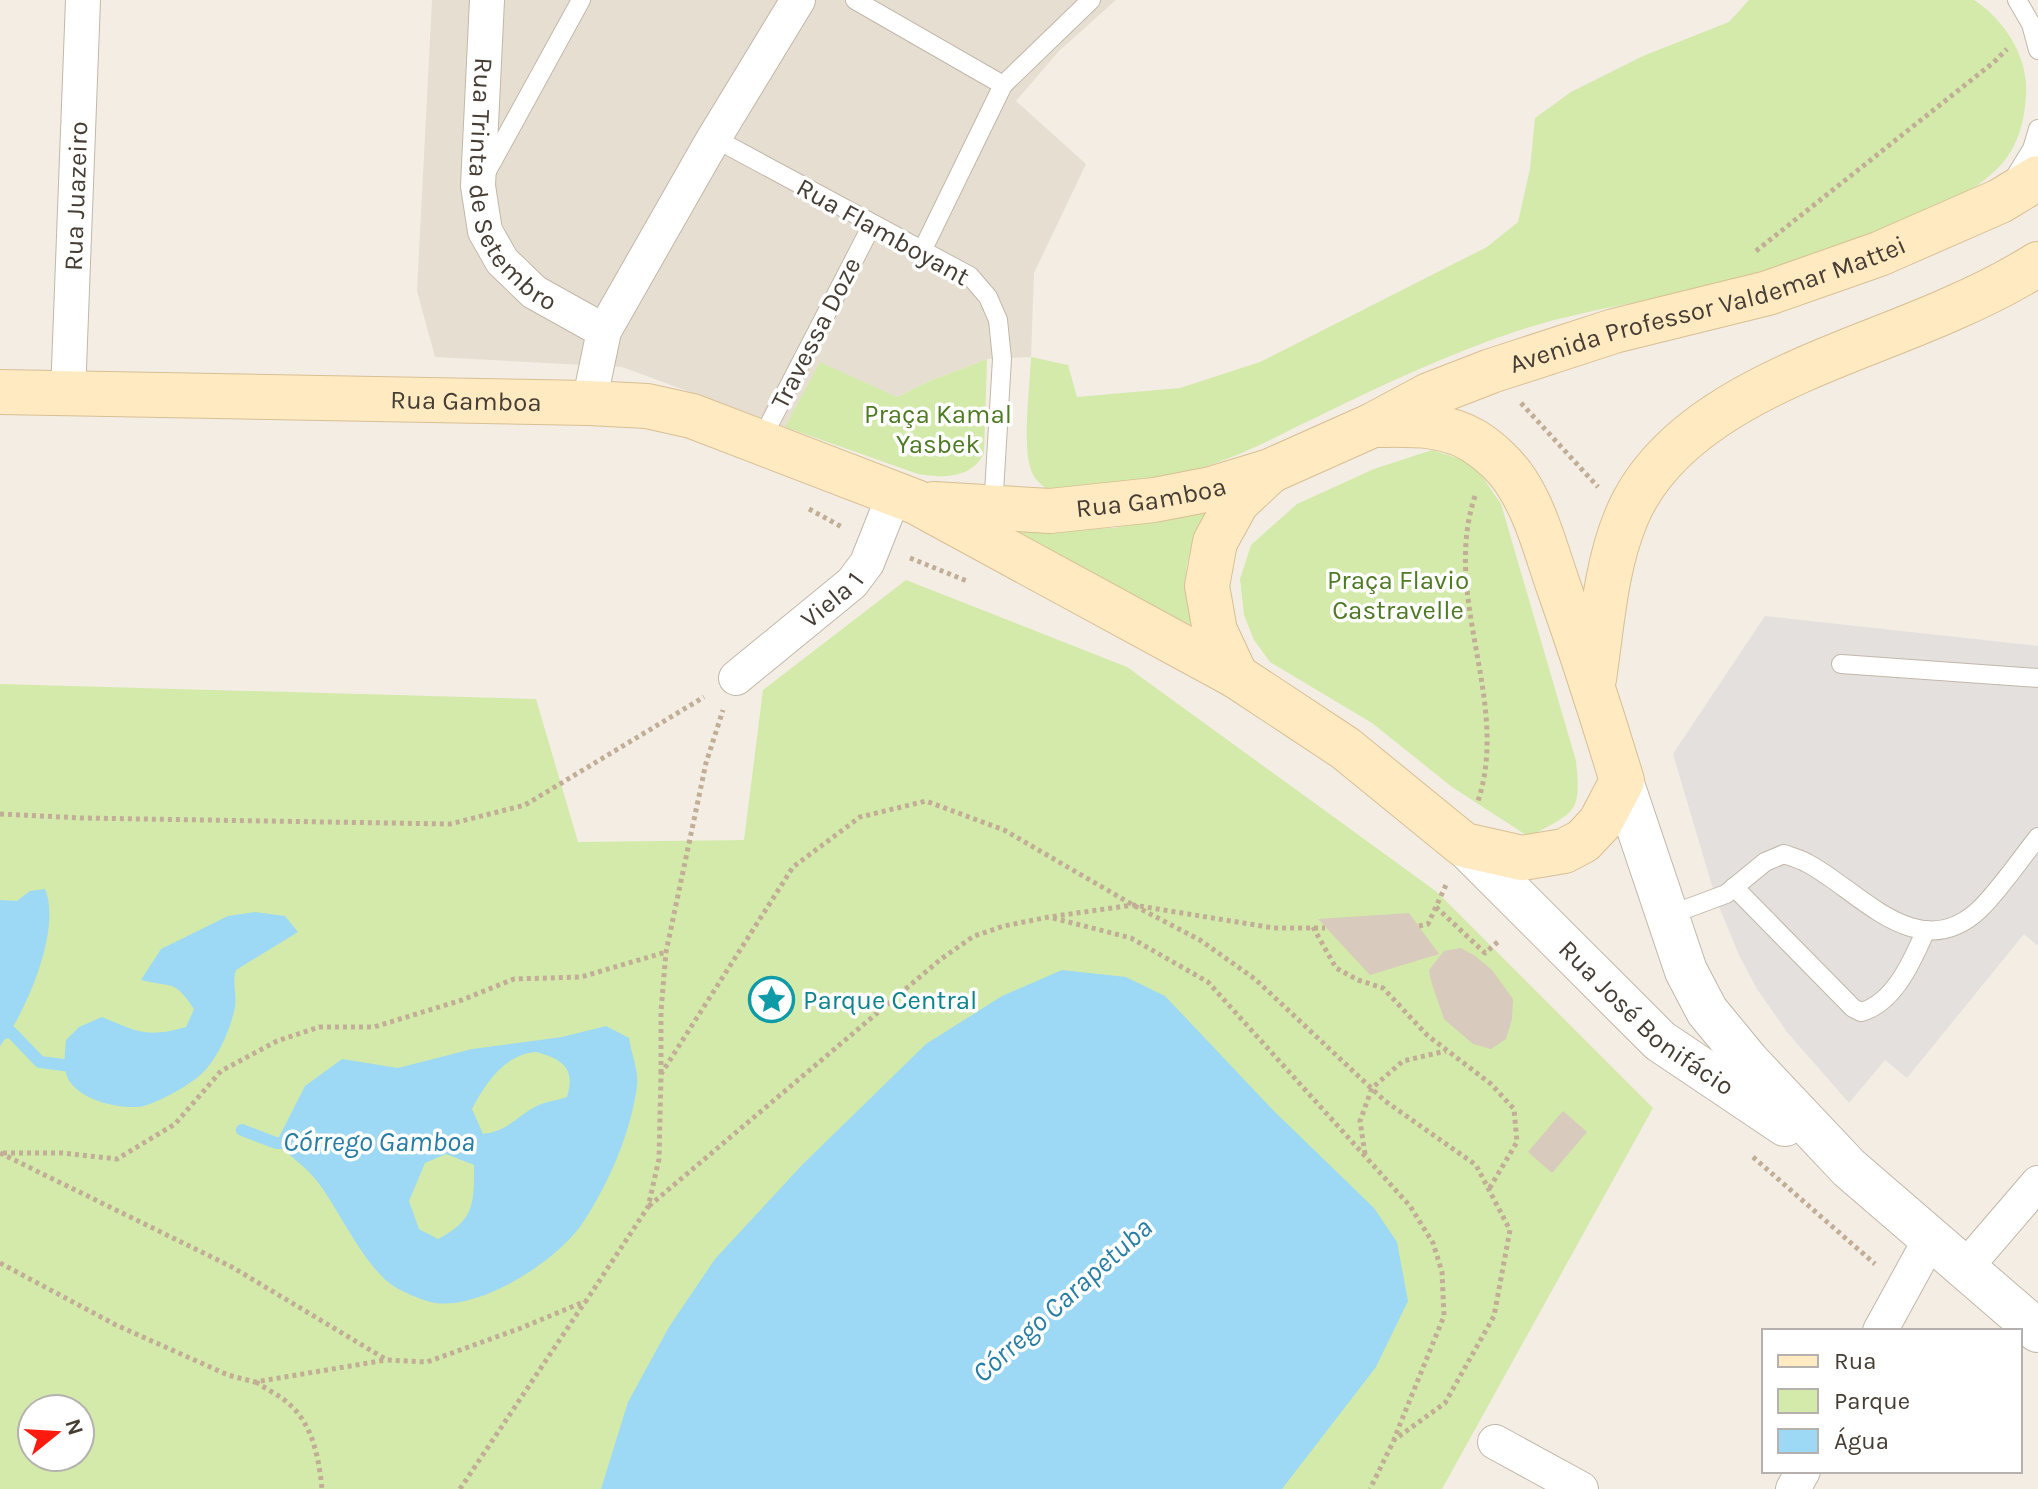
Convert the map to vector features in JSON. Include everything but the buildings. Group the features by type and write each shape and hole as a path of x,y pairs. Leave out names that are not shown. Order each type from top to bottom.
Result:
{"main road":[{"name":"Avenida Professor Valdemar Mattei","path":"1373,425 1429,395 1491,371 1614,331 1768,293 1879,254 2000,201 2038,178"},
{"path":"1593,686 1608,582 1626,517 1655,470 1697,429 1741,399 1797,371 1952,309 2038,264"},
{"name":"Rua Gamboa","path":"0,392 589,403 647,406 692,416 905,499 1236,676 1345,748 1464,845"},
{"name":"Rua Gamboa","path":"905,499 993,509 1050,511 1154,500 1211,489 1270,471 1373,425"},
{"path":"1373,425 1428,425 1452,431 1473,441 1494,457 1516,481 1532,512 1593,686 1622,781 1600,823 1583,841 1564,851 1522,858 1464,845"},
{"path":"1236,676 1215,631 1207,586 1215,542 1237,502 1270,471"}],"street":[{"name":"Rua Juazeiro","path":"68,394 83,0"},
{"name":"Rua Trinta de Setembro","path":"487,0 478,186 485,231 502,261 534,292 604,331"},
{"name":"Rua Trinta de Setembro","path":"589,403 604,331 714,138 798,0"},
{"name":"Viela 1","path":"736,678 852,583 905,499"},
{"name":"Rua José Bonifácio","path":"1622,781 1686,971 1707,1011 1749,1062 1849,1168 2038,1331"},
{"name":"Rua José Bonifácio","path":"1464,845 1660,1041 1849,1168"},
{"path":"1965,1268 2038,1183"},
{"path":"1881,1329 1931,1238"},
{"path":"1495,1442 1581,1489"}],"lane":[{"path":"478,186 581,0"},
{"path":"855,0 1003,85"},
{"path":"922,251 1003,85 1091,0"},
{"path":"2017,0 2031,24 2038,50"},
{"path":"2000,201 2032,149 2038,129"},
{"name":"Rua Flamboyant","path":"714,138 970,276 988,297 998,320 1002,359 993,509"},
{"name":"Travessa Doze","path":"760,442 872,225"},
{"path":"1841,664 2038,678"},
{"path":"1667,916 1716,899 1765,862 1784,854 1807,863 1892,922 1926,930 1953,926 1979,910 2038,837"},
{"path":"1734,887 1853,1008 1861,1012 1871,1010 1904,978 1926,930"}],"path":[{"path":"1491,371 1626,517"},
{"path":"0,814 450,824 525,805 736,678"},
{"path":"648,1207 659,1159 661,1011 666,952 706,763 736,678"},
{"path":"661,1074 793,867 860,817 926,801 1004,830 1200,940 1255,979 1385,1101 1476,1165 1510,1230 1494,1316 1445,1403 1394,1440"},
{"path":"460,1489 648,1207 941,959 974,936 1049,917 1133,905 1274,928 1325,928"},
{"path":"1049,917 1131,938 1208,982 1410,1206 1433,1243 1442,1272 1444,1316 1372,1489"},
{"path":"1313,927 1336,968 1358,980 1383,988 1427,1035 1491,1084 1514,1109 1517,1142 1489,1190"},
{"path":"0,1153 62,1153 117,1159 175,1124 221,1071 277,1041 319,1027 374,1027 462,1000 514,979 581,977 666,952"},
{"path":"1365,1154 1360,1121 1372,1088 1403,1061 1447,1051"},
{"path":"0,1153 232,1267 387,1360"},
{"path":"0,1263 116,1325 228,1375 255,1382 289,1403 305,1424 319,1459 322,1489"},
{"path":"255,1382 387,1360 427,1362 586,1301"}],"shaded area":[{"path":"432,0 1116,0 1059,51 1016,101 1086,164 1034,273 1031,357 987,359 897,397 820,363 785,427 622,367 435,357 417,291"},
{"path":"1765,616 2038,646 2038,946 2024,934 1907,1078 1885,1060 1849,1103 1787,1032 1757,989 1739,955 1716,899 1673,754"}],"green space":[{"path":"1749,0 1974,0 2005,29 2024,68 2024,116 2011,151 1999,167 1972,189 1909,221 1764,275 1578,314 1491,340 1366,393 1213,464 1153,479 1052,493 1034,477 1027,445 1031,357 1068,365 1077,397 1180,388 1260,362 1487,247 1518,222 1530,169 1535,118 1571,92 1643,56 1729,22"},
{"name":"Praça Kamal Yasbek","path":"987,359 984,453 972,468 956,475 918,474 785,427 820,362 897,397"},
{"name":"Praça Flavio Castravelle","path":"1432,450 1473,463 1501,504 1576,761 1578,792 1572,810 1529,837 1452,787 1372,723 1270,662 1254,640 1244,615 1240,579 1251,545 1297,504 1374,469"},
{"path":"1220,508 1197,538 1187,566 1188,596 1203,631 999,531 1114,528"},
{"name":"Parque Central","path":"906,580 1127,667 1437,892 1653,1108 1442,1489 0,1489 0,684 536,699 578,842 744,840 763,690"}],"water":[{"path":"45,889 49,926 39,970 20,1013 0,1046 0,900 17,901 30,891"},
{"path":"255,912 285,916 298,932 236,970 235,1007 230,1025 222,1045 205,1071 169,1095 138,1107 101,1102 76,1089 67,1077 65,1056 66,1040 79,1027 102,1017 143,1032 186,1027 194,1009 182,993 172,986 141,980 161,949 228,916"},
{"name":"Córrego Carapetuba","path":"1062,970 1126,977 1165,996 1274,1111 1374,1208 1397,1242 1408,1301 1376,1367 1282,1489 601,1489 628,1402 669,1327 715,1259 802,1165 926,1044 1002,996"},
{"path":"606,1026 629,1038 637,1080 634,1103 618,1156 584,1221 539,1266 497,1290 454,1303 435,1303 395,1287 374,1268 316,1179 276,1143 305,1086 342,1059 398,1068 472,1049 562,1037","holes":["536,1052 565,1066 570,1079 567,1097 539,1105 505,1127 483,1134 472,1109 483,1090 506,1064","446,1154 474,1165 474,1190 466,1217 438,1239 419,1229 409,1201 425,1163"]}],"waterway":[{"name":"Córrego Gamboa","path":"0,1033 11,1032 40,1062 80,1067"},
{"name":"Córrego Gamboa","path":"242,1130 276,1143 292,1143"}],"place":[{"name":"Parque Central","path":"772,1000"}]}
